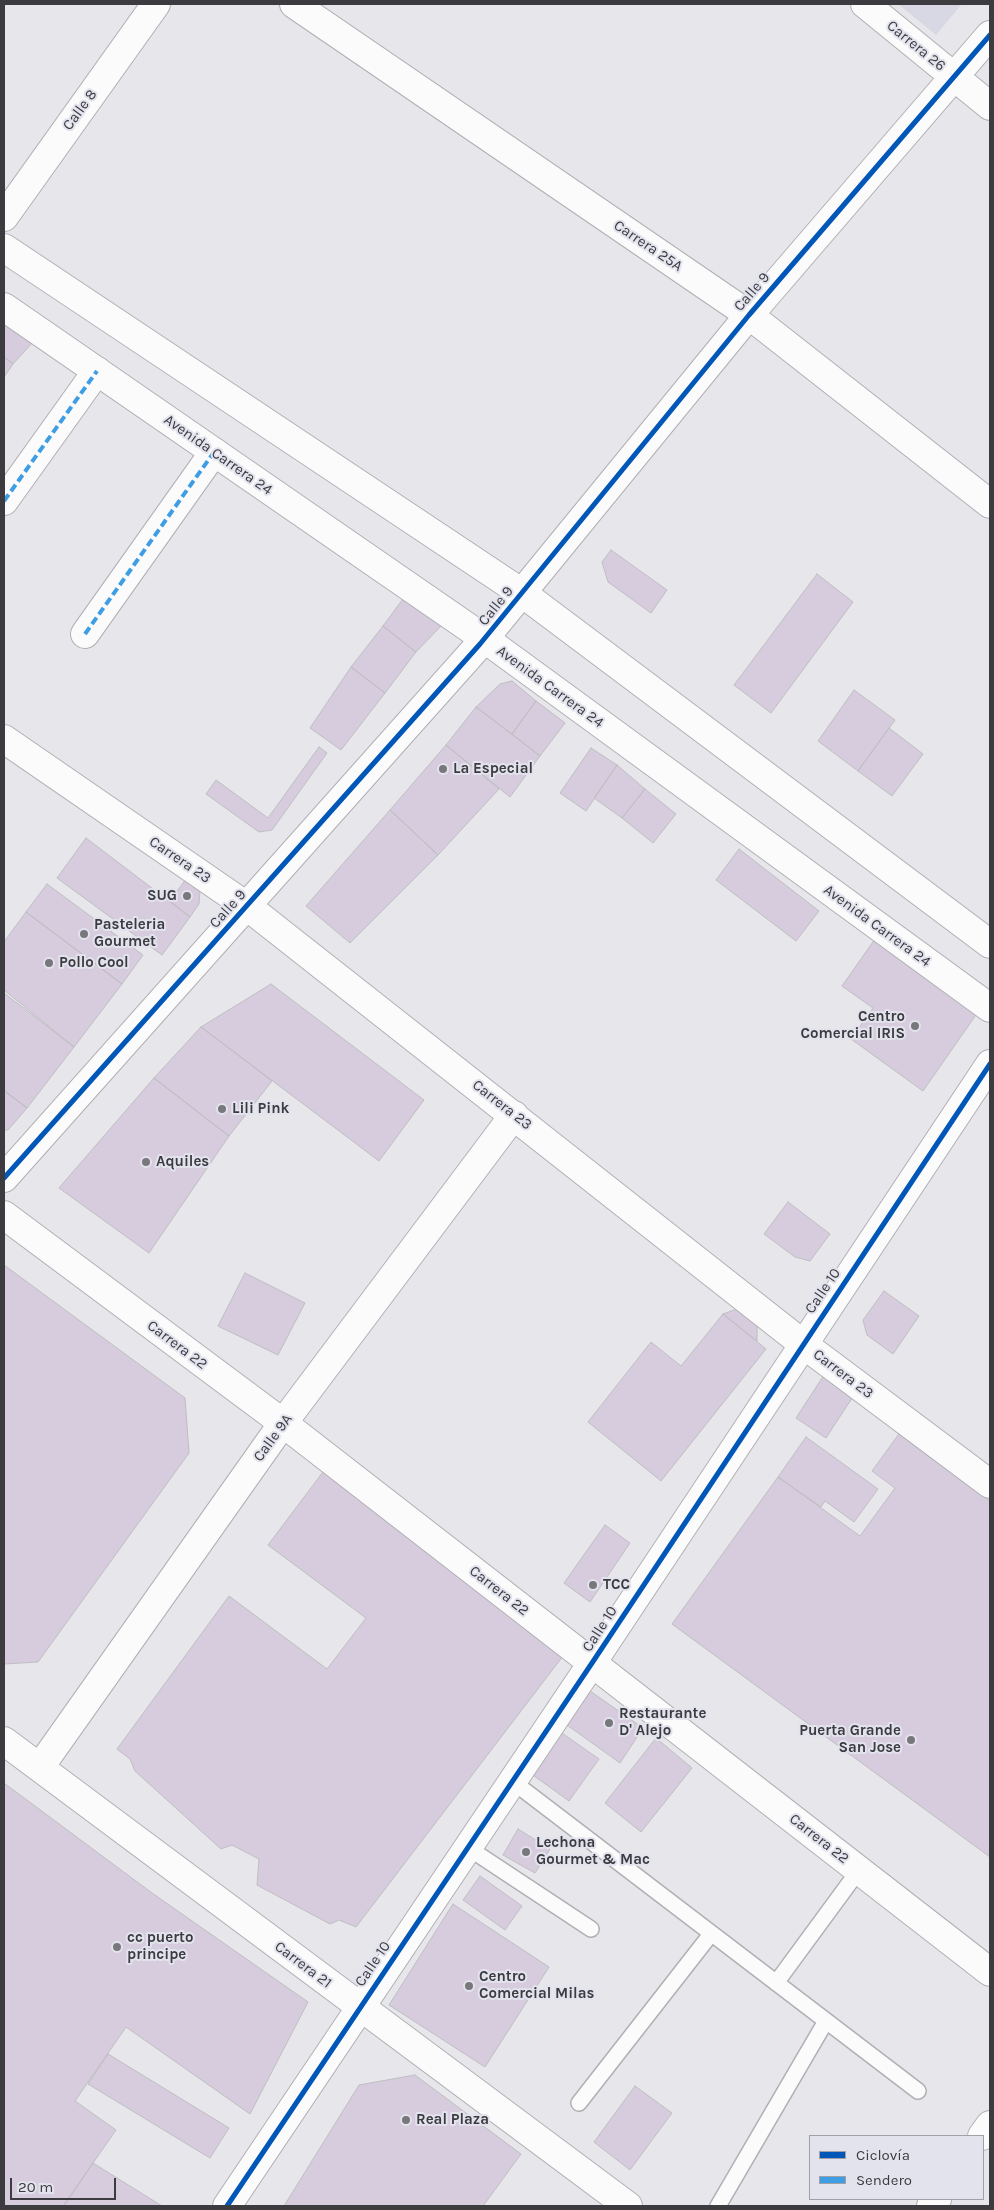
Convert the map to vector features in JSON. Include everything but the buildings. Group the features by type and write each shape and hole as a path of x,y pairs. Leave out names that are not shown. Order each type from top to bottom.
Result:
{"street":[{"name":"Calle 8","path":"4,217 156,4"},
{"name":"Carrera 25A","path":"294,4 749,315 990,504"},
{"name":"Carrera 26","path":"865,4 990,106"},
{"name":"Calle 9","path":"4,1178 248,907 484,639 749,315 990,35"},
{"path":"4,248 522,593 990,944"},
{"name":"Avenida Carrera 24","path":"4,307 484,639 990,1008"},
{"path":"4,501 97,371"},
{"path":"85,634 214,452"},
{"name":"Carrera 23","path":"4,739 248,907 514,1114 803,1344 990,1484"},
{"name":"Calle 10","path":"227,2206 592,1663 990,1064"},
{"name":"Calle 9A","path":"40,1767 283,1423 514,1114"},
{"name":"Carrera 22","path":"4,1215 283,1423 990,1972"},
{"name":"Carrera 21","path":"4,1741 628,2206"}],"lane":[{"path":"512,1781 918,2091"},
{"path":"468,1847 591,1929"},
{"path":"776,1983 859,1870"},
{"path":"578,2103 711,1934"},
{"path":"718,2206 826,2021"}],"shaded area":[{"path":"898,4 962,4 936,35"}],"marked path":[{"path":"4,501 97,371"},
{"path":"85,634 214,452"}],"cycle path":[{"path":"4,1178 480,644 749,315 990,35"},
{"path":"227,2206 592,1663 990,1064"}],"place":[{"name":"La Especial","path":"443,769"},
{"name":"SUG","path":"187,896"},
{"name":"Pasteleria Gourmet","path":"84,934"},
{"name":"Pollo Cool","path":"49,963"},
{"name":"Centro Comercial IRIS","path":"915,1026"},
{"name":"Lili Pink","path":"222,1109"},
{"name":"Aquiles","path":"146,1162"},
{"name":"TCC","path":"593,1585"},
{"name":"Restaurante D' Alejo","path":"609,1723"},
{"name":"Puerta Grande San Jose","path":"911,1740"},
{"name":"Lechona Gourmet & Mac","path":"526,1852"},
{"name":"cc puerto principe","path":"117,1947"},
{"name":"Centro Comercial Milas","path":"469,1986"},
{"name":"Real Plaza","path":"406,2120"}]}
